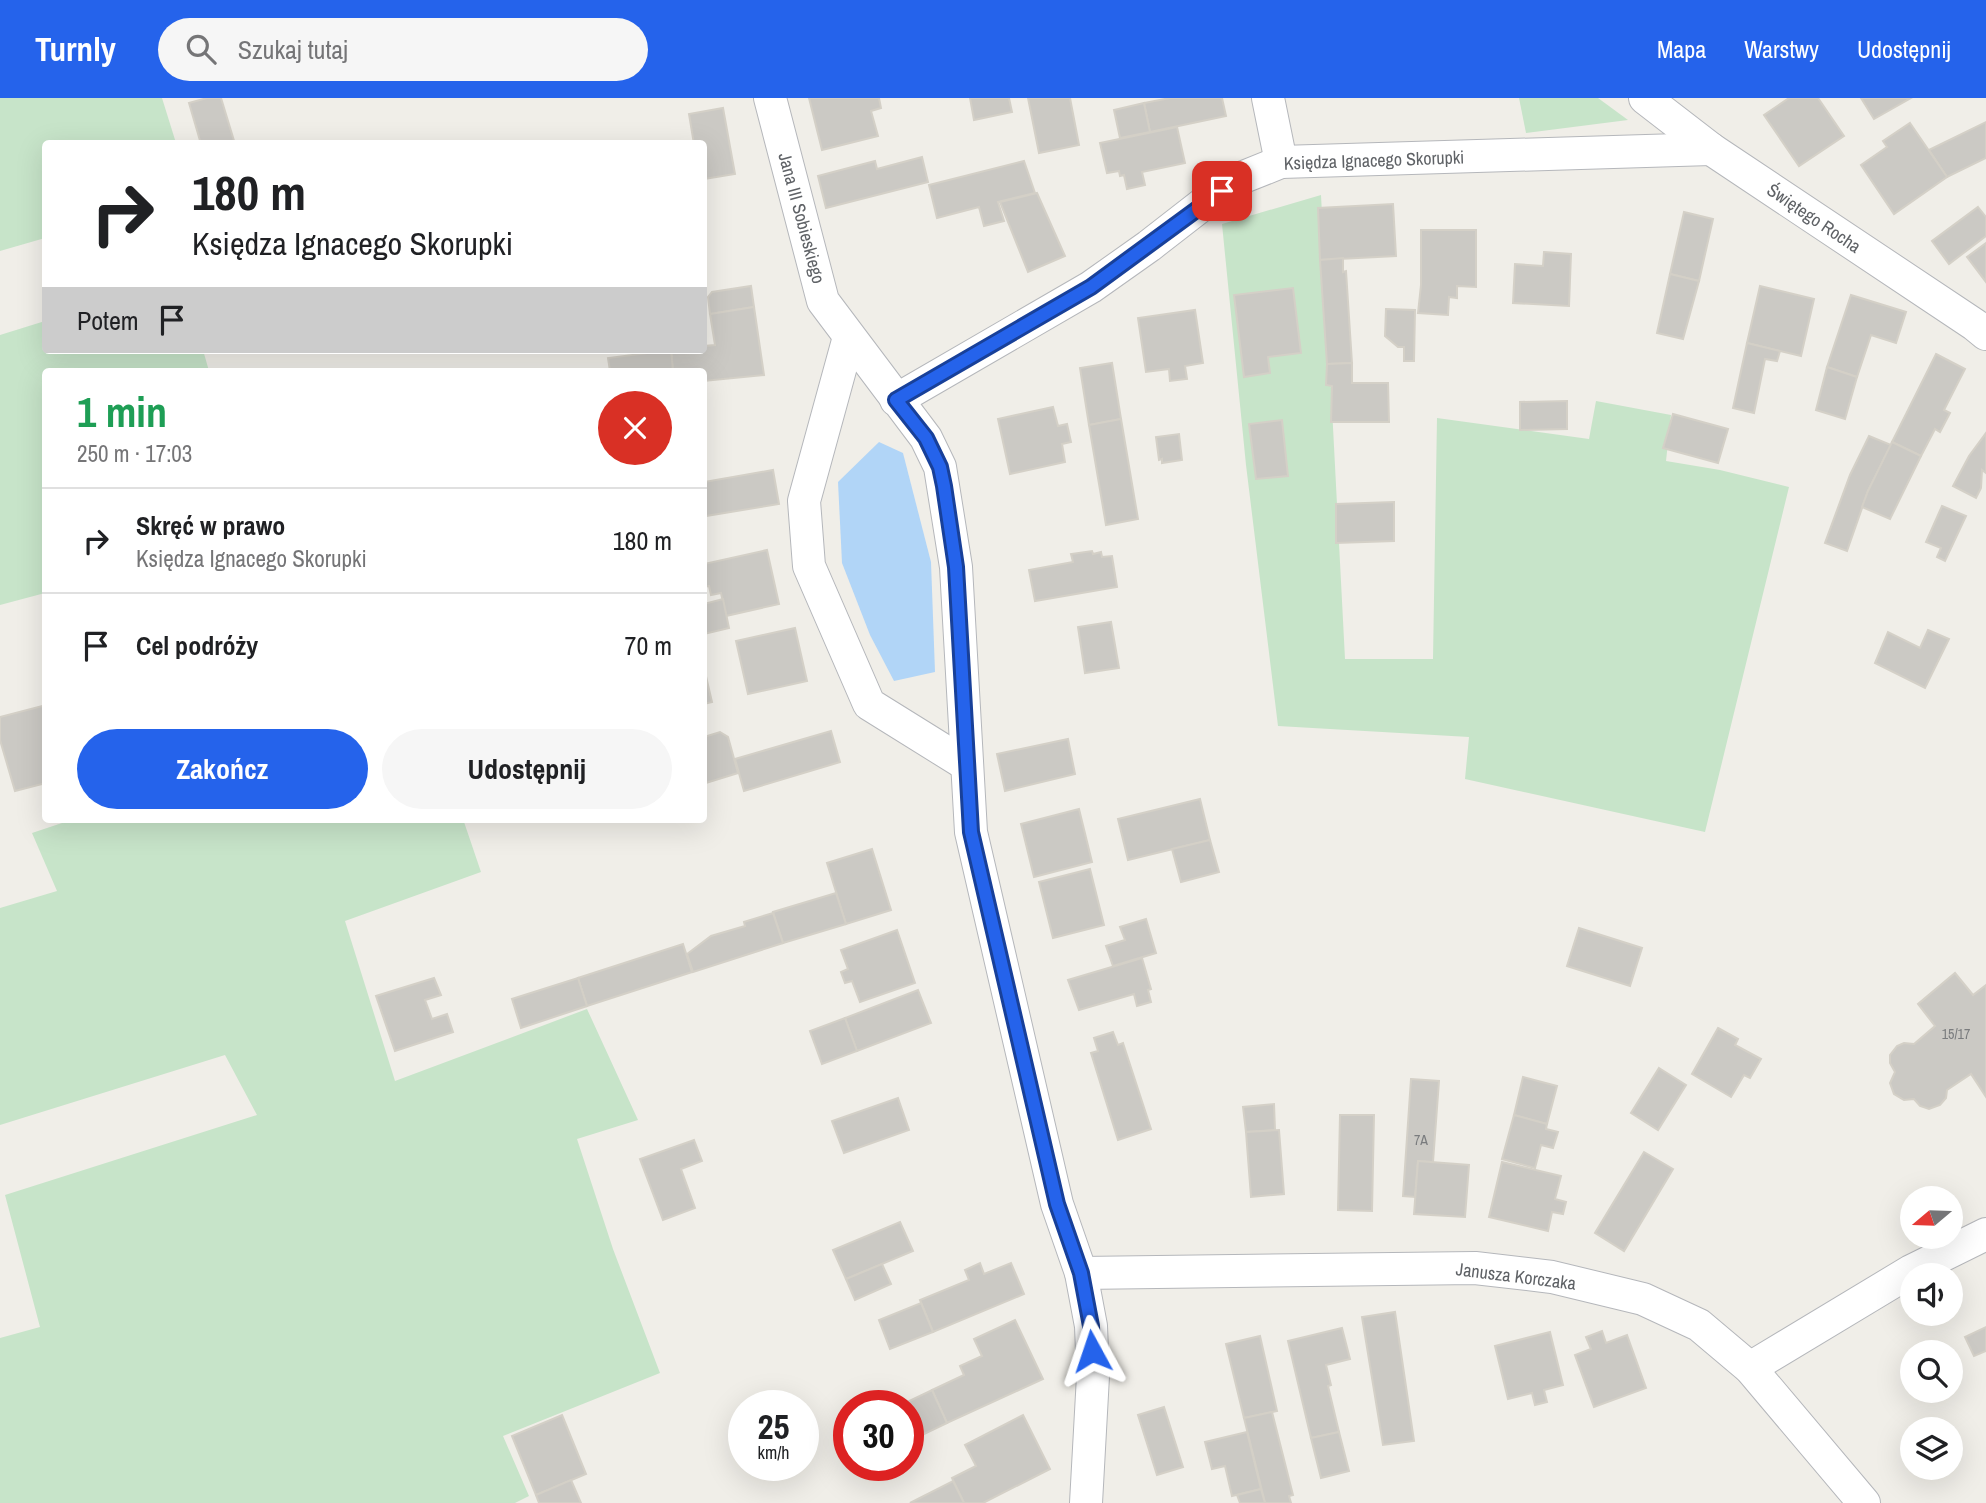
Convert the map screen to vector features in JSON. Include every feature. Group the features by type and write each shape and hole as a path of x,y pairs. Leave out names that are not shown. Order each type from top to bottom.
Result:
{"street":[{"name":"Jana III Sobieskiego","path":"770,98 823,301 926,438 940,467 956,567 971,832 1057,1204 1081,1273 1091,1326 1093,1376 1086,1503"},
{"path":"1268,98 1281,162"},
{"name":"Świętego Rocha","path":"1645,98 1711,149 1986,334"},
{"name":"Księdza Ignacego Skorupki","path":"896,400 1091,287 1241,178 1281,162 1711,149"},
{"path":"849,337 804,501 808,566 869,704 967,765"},
{"path":"1750,1368 1910,1271 1986,1234"},
{"name":"Janusza Korczaka","path":"1081,1273 1475,1268 1552,1277 1643,1299 1699,1325 1750,1368 1864,1503"}],"green space":[{"path":"0,98 162,98 175,140 42,140 42,239 0,251"},
{"path":"1519,98 1598,98 1628,120 1526,133"},
{"path":"1321,195 1345,659 1433,659 1437,418 1589,439 1596,401 1671,415 1666,461 1720,470 1789,487 1705,832 1465,779 1469,737 1278,726 1246,465 1222,224"},
{"path":"42,322 42,354 204,354 208,368 42,368 42,594 0,605 0,335"},
{"path":"62,823 464,823 481,872 345,921 395,1081 587,1009 638,1120 577,1139 613,1249 660,1373 503,1436 529,1496 515,1503 0,1503 0,1338 40,1327 5,1195 257,1115 225,1055 0,1125 0,908 57,891 32,833"}],"water":[{"path":"879,442 903,453 931,562 935,672 894,681 870,635 842,563 838,482"}],"building":[{"path":"207,98 221,98 234,140 200,140 189,103"},
{"path":"809,98 879,98 881,108 871,111 878,136 822,150"},
{"path":"970,98 1009,98 1012,112 974,120"},
{"path":"1028,98 1070,98 1079,145 1039,153"},
{"path":"1170,98 1222,98 1226,116 1150,132 1144,103"},
{"path":"1789,98 1818,98 1844,136 1799,166 1764,115"},
{"path":"1861,98 1911,98 1874,119"},
{"path":"1144,103 1150,132 1120,138 1114,110"},
{"path":"723,108 735,174 707,179 707,140 693,140 689,114"},
{"path":"1986,122 1986,158 1947,177 1929,150"},
{"path":"1910,123 1947,177 1894,214 1861,165 1887,147 1883,141"},
{"path":"1177,127 1185,163 1142,172 1145,185 1127,189 1124,175 1120,176 1119,171 1107,173 1100,143"},
{"path":"922,157 928,182 826,208 818,176 875,161 877,169"},
{"path":"1024,161 1035,193 998,202 1004,221 984,226 979,207 937,218 929,185"},
{"path":"1037,193 1065,256 1028,272 1000,202"},
{"path":"1393,204 1396,256 1320,260 1318,208"},
{"path":"1978,207 1986,217 1986,236 1949,264 1932,241"},
{"path":"1684,212 1713,219 1699,281 1670,274"},
{"path":"1421,230 1476,230 1476,287 1457,286 1457,298 1449,297 1448,315 1418,313"},
{"path":"1986,243 1986,282 1967,257"},
{"path":"1544,252 1571,254 1569,306 1513,303 1515,264 1543,266"},
{"path":"1343,258 1352,363 1327,364 1320,260"},
{"path":"1670,274 1699,281 1683,339 1657,333"},
{"path":"751,286 754,307 710,314 708,297 712,292"},
{"path":"1760,286 1814,299 1801,356 1747,343"},
{"path":"1293,288 1301,353 1268,357 1270,373 1244,377 1234,295"},
{"path":"1851,295 1906,312 1896,343 1871,335 1857,377 1827,367"},
{"path":"754,307 764,375 707,381 707,368 673,368 671,354 707,354 707,346 715,345 710,314"},
{"path":"1386,309 1415,310 1414,361 1404,361 1404,347 1398,347 1385,336"},
{"path":"1195,310 1203,363 1185,366 1187,379 1170,381 1169,369 1146,372 1138,318"},
{"path":"1747,343 1780,351 1777,361 1765,359 1754,413 1733,408"},
{"path":"671,354 673,368 610,368 608,358"},
{"path":"1936,354 1965,369 1944,410 1950,413 1940,432 1935,429 1921,456 1892,442"},
{"path":"1112,363 1121,419 1089,425 1080,368"},
{"path":"1352,363 1352,383 1388,383 1389,422 1331,422 1332,386 1326,385 1327,364"},
{"path":"1827,367 1857,377 1845,419 1816,410"},
{"path":"1567,401 1567,429 1520,430 1520,402"},
{"path":"1053,407 1058,426 1067,424 1071,442 1062,444 1065,462 1010,474 998,419"},
{"path":"1673,414 1728,429 1718,463 1663,448"},
{"path":"1121,419 1138,519 1106,525 1089,425"},
{"path":"1282,420 1288,476 1256,479 1249,424"},
{"path":"1986,433 1986,473 1982,470 1981,488 1976,498 1953,486 1969,456"},
{"path":"1179,434 1182,460 1162,463 1162,459 1159,460 1156,437"},
{"path":"1869,436 1891,445 1868,491 1847,551 1825,543 1850,475"},
{"path":"1892,442 1921,456 1890,519 1862,507"},
{"path":"773,470 779,504 707,516 707,481"},
{"path":"1394,502 1394,541 1336,543 1336,504"},
{"path":"1942,506 1966,516 1945,561 1937,557 1941,548 1926,542"},
{"path":"767,550 779,604 726,616 721,593 711,595 707,586 707,563"},
{"path":"1092,551 1093,554 1101,552 1102,557 1112,556 1117,587 1035,601 1029,570 1073,562 1071,554"},
{"path":"723,599 729,628 707,633 707,603"},
{"path":"1111,622 1119,668 1085,673 1078,627"},
{"path":"795,628 807,681 748,694 736,641"},
{"path":"1928,630 1949,639 1925,688 1875,663 1888,632 1920,648"},
{"path":"707,681 712,702 707,703"},
{"path":"42,706 42,784 15,791 0,740 0,717"},
{"path":"831,731 840,762 744,791 735,759"},
{"path":"720,732 728,737 738,773 707,783 707,736"},
{"path":"1068,739 1075,774 1005,791 997,754"},
{"path":"1200,799 1210,840 1128,860 1118,819"},
{"path":"1079,809 1092,862 1034,877 1021,824"},
{"path":"1210,840 1219,872 1181,882 1172,849"},
{"path":"872,849 891,910 846,924 827,863"},
{"path":"1090,869 1104,925 1053,938 1039,882"},
{"path":"836,893 846,924 783,943 773,912"},
{"path":"773,913 783,943 693,972 687,954 711,936 745,926 744,922"},
{"path":"1146,919 1156,953 1113,966 1106,946 1125,940 1120,927"},
{"path":"1579,928 1642,948 1630,986 1567,966"},
{"path":"897,930 915,983 860,1002 852,981 845,983 841,972 848,969 841,950"},
{"path":"683,944 692,972 587,1006 578,978"},
{"path":"1142,958 1151,989 1148,990 1151,1002 1137,1006 1134,994 1079,1010 1068,980"},
{"path":"1955,973 1973,995 1986,985 1986,1097 1971,1074 1947,1090 1946,1098 1940,1105 1929,1109 1920,1106 1914,1099 1904,1100 1894,1094 1890,1083 1895,1072 1890,1063 1890,1055 1897,1046 1904,1043 1914,1044 1935,1026 1918,1004"},
{"path":"434,978 441,995 425,1000 432,1019 447,1014 453,1032 395,1051 376,996"},
{"path":"578,978 587,1006 521,1028 512,999"},
{"path":"918,990 931,1023 857,1051 845,1018"},
{"path":"845,1018 857,1051 822,1064 810,1031"},
{"path":"1718,1028 1738,1039 1735,1045 1761,1059 1750,1078 1744,1075 1731,1097 1692,1074"},
{"path":"1113,1032 1118,1045 1123,1043 1151,1129 1118,1140 1091,1053 1098,1051 1094,1038"},
{"path":"1659,1068 1686,1085 1658,1130 1631,1113"},
{"path":"1523,1077 1557,1086 1547,1124 1514,1115"},
{"path":"1411,1079 1439,1081 1433,1162 1418,1161 1415,1197 1403,1196"},
{"path":"898,1098 909,1130 844,1153 832,1121"},
{"path":"1274,1104 1275,1130 1246,1132 1243,1107"},
{"path":"1340,1115 1374,1115 1372,1211 1338,1210"},
{"path":"1514,1115 1547,1124 1546,1129 1558,1132 1553,1148 1541,1145 1535,1168 1502,1159"},
{"path":"1279,1130 1284,1194 1251,1197 1246,1132"},
{"path":"694,1140 702,1161 681,1169 695,1208 663,1220 640,1159"},
{"path":"1644,1152 1673,1169 1624,1251 1595,1233"},
{"path":"1418,1161 1469,1165 1465,1217 1414,1214"},
{"path":"1502,1162 1561,1176 1555,1199 1566,1202 1563,1214 1552,1212 1548,1231 1489,1217"},
{"path":"900,1222 913,1251 846,1279 833,1250"},
{"path":"980,1263 984,1274 1011,1263 1024,1294 933,1332 920,1300 969,1280 965,1270"},
{"path":"882,1264 891,1284 855,1300 846,1279"},
{"path":"921,1303 933,1332 890,1349 879,1320"},
{"path":"1395,1312 1414,1441 1383,1445 1362,1317"},
{"path":"1015,1320 1043,1379 947,1423 932,1390 964,1375 960,1366 982,1356 974,1339"},
{"path":"1986,1327 1986,1351 1974,1356 1965,1337"},
{"path":"1342,1328 1350,1359 1326,1365 1339,1432 1311,1438 1288,1341"},
{"path":"1602,1331 1606,1343 1627,1335 1646,1388 1594,1407 1575,1355 1591,1349 1586,1337"},
{"path":"1550,1332 1563,1385 1544,1390 1547,1402 1535,1405 1532,1393 1508,1399 1495,1346"},
{"path":"1260,1336 1277,1411 1244,1418 1226,1344"},
{"path":"932,1390 947,1423 924,1434 924,1394"},
{"path":"1164,1407 1183,1467 1157,1475 1138,1415"},
{"path":"1272,1412 1293,1495 1289,1496 1291,1503 1265,1503 1244,1418"},
{"path":"562,1415 586,1474 536,1495 512,1436"},
{"path":"1023,1415 1050,1469 983,1503 964,1503 952,1478 976,1466 965,1445"},
{"path":"1247,1432 1261,1489 1232,1496 1225,1466 1212,1469 1205,1442"},
{"path":"1339,1432 1349,1471 1321,1478 1311,1438"},
{"path":"571,1480 581,1503 539,1503 536,1495"},
{"path":"953,1481 964,1503 910,1503"},
{"path":"1261,1489 1265,1503 1240,1503 1237,1495"}],"route":[{"path":"1092,1351 1091,1326 1081,1273 1057,1204 971,832 956,567 944,486 940,467 926,438 896,400 1091,287 1222,191"}]}
